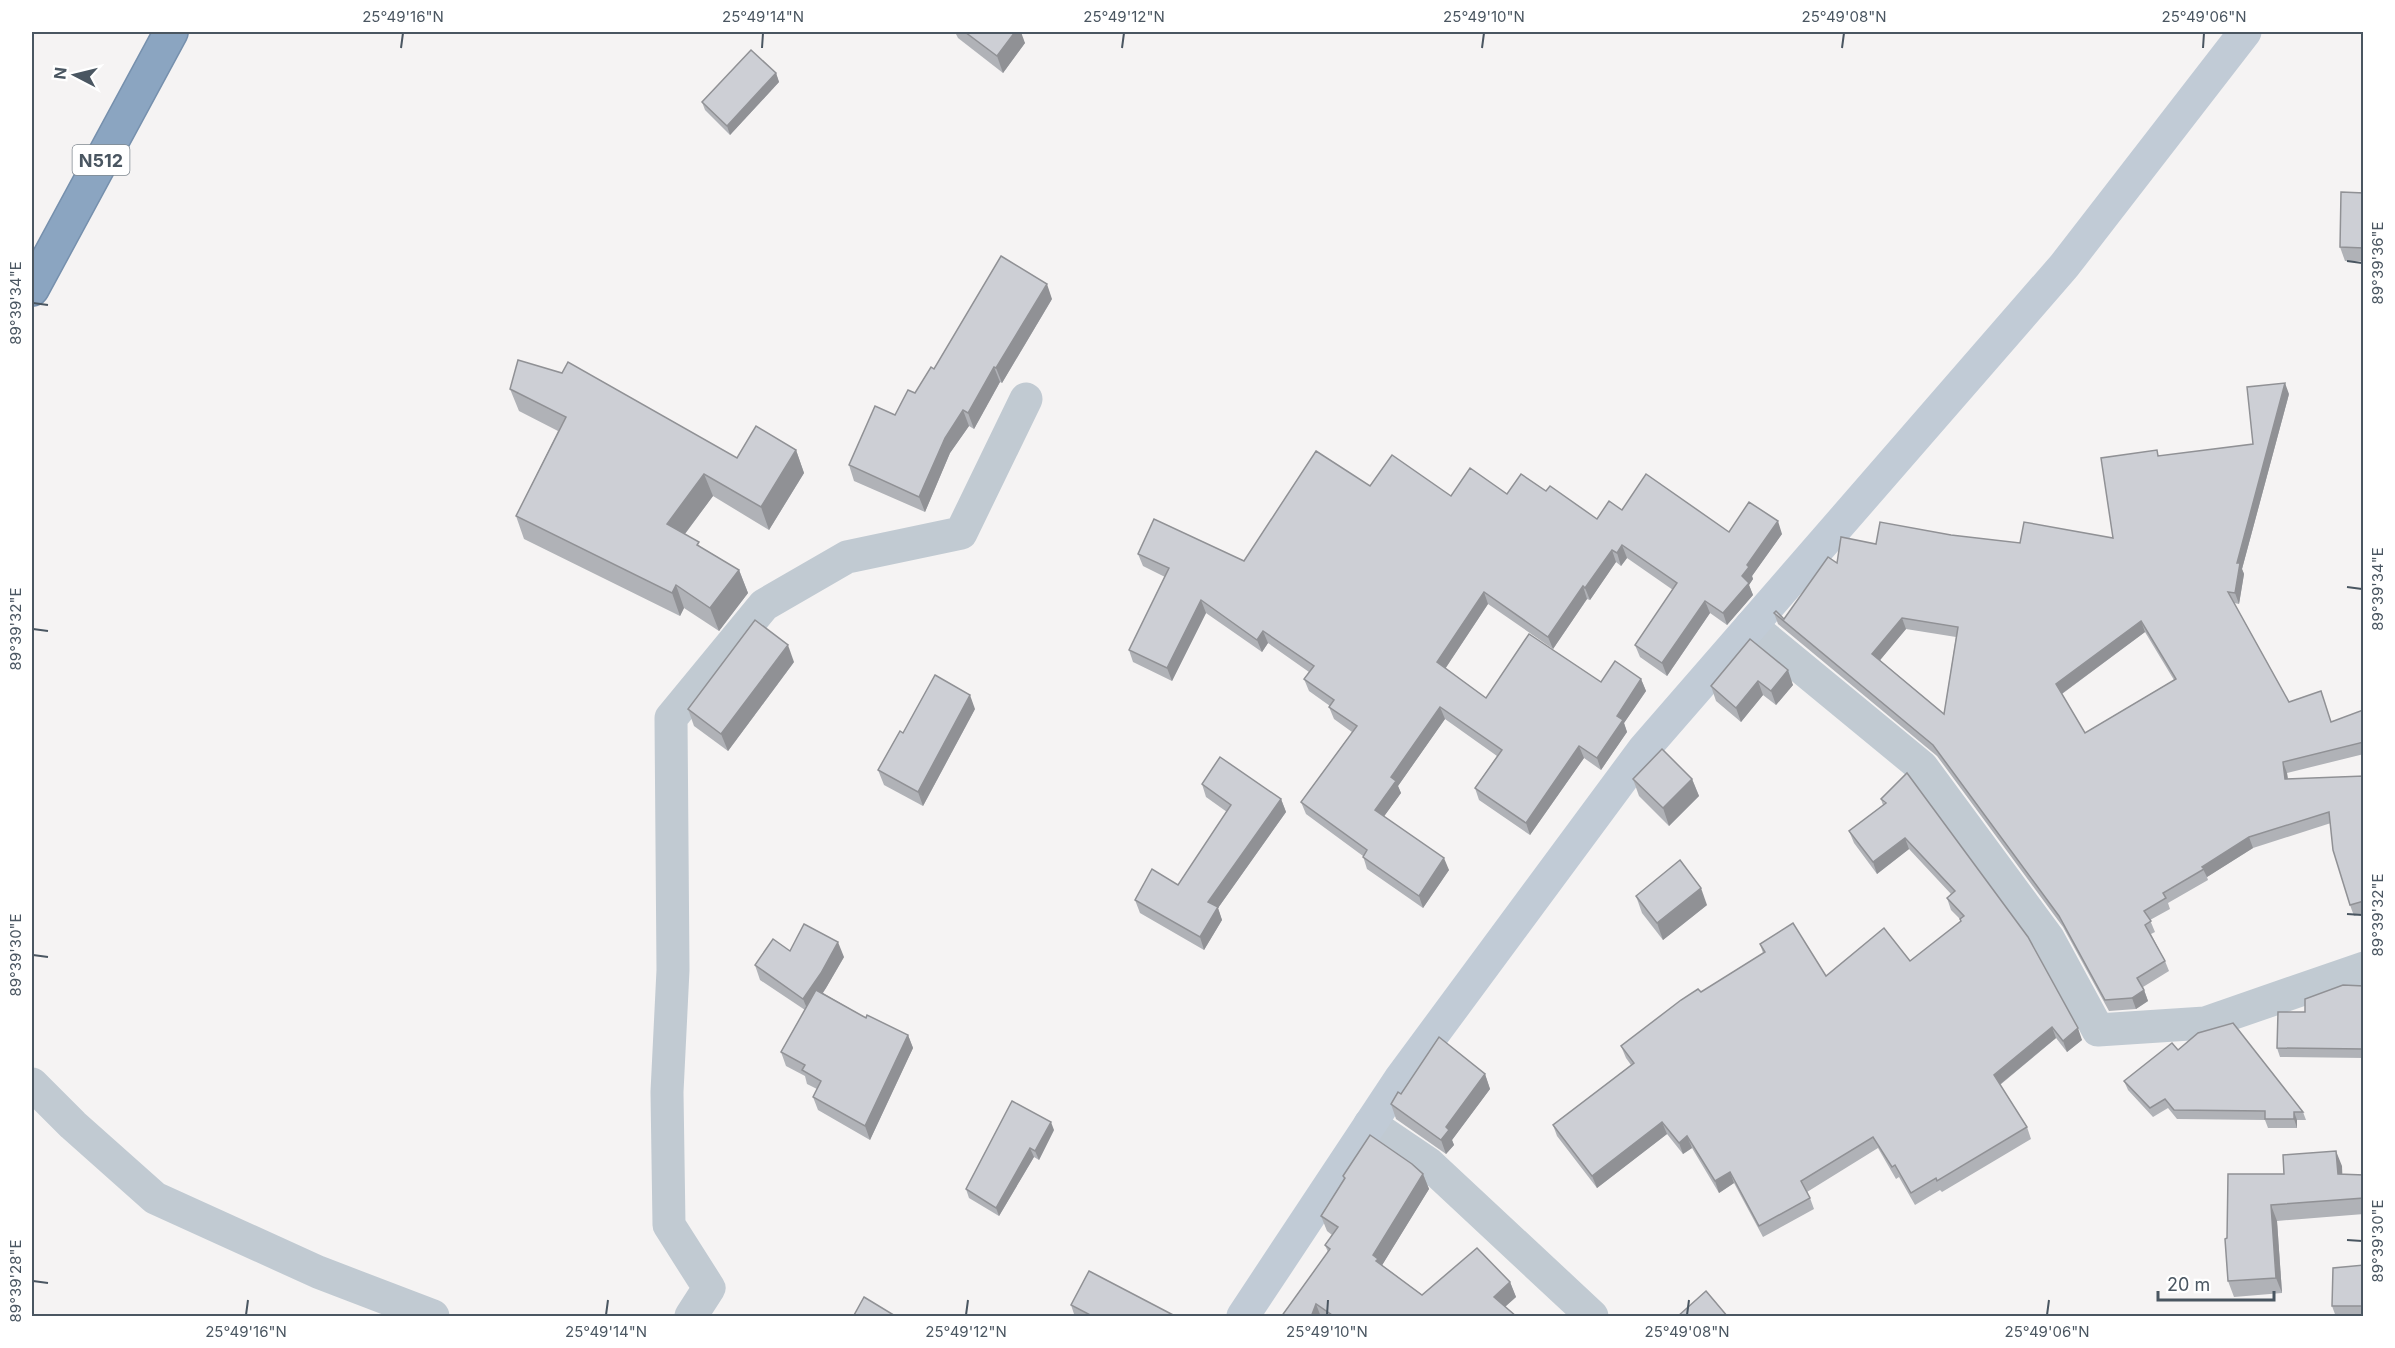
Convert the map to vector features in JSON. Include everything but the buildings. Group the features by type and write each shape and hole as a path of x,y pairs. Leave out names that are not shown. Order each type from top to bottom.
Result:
{"highway":[{"name":"N512","path":"32,290 171,32"}],"street":[{"path":"1243,1317 1400,1079 1644,748 2064,266 2245,32"},
{"path":"691,1317 709,1288 669,1224 667,1092 673,970 671,718 764,605 847,557 961,532 1026,399"},
{"path":"1750,626 1922,767 2048,938 2098,1030 2205,1023 2364,968"},
{"path":"32,1084 73,1125 155,1198 318,1272 433,1317"},
{"path":"1370,1124 1429,1164 1592,1317"}]}
